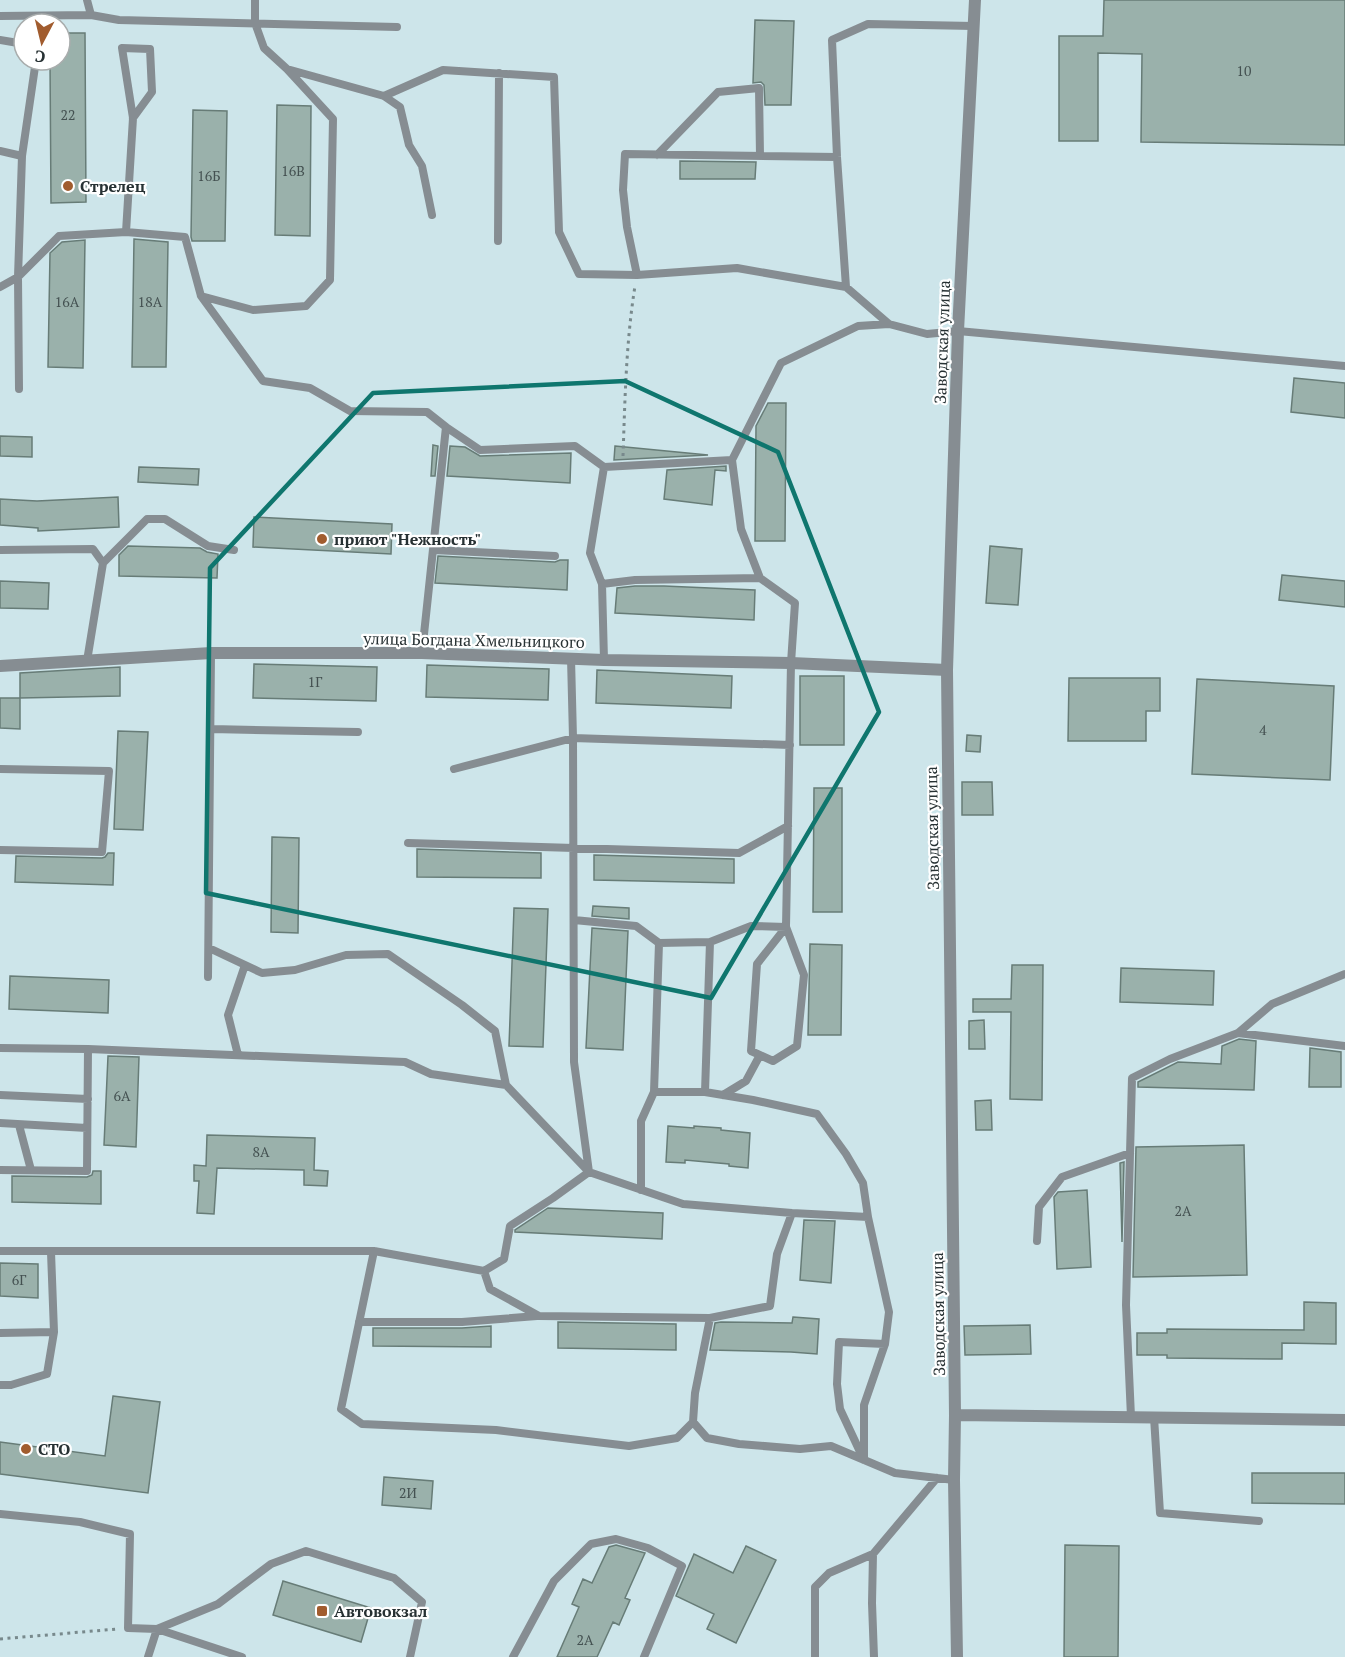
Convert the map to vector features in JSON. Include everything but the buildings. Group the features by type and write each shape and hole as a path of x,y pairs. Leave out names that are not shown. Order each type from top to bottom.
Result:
{"street":[{"name":"Заводская улица","path":"957,1657 947,670 958,331 975,0"},
{"name":"улица Богдана Хмельницкого","path":"0,666 211,653 422,653 604,660 791,663 947,670"},
{"path":"955,1415 1345,1420"}],"lane":[{"path":"87,0 91,15"},
{"path":"201,296 252,310 306,306 330,280 333,119 287,69 264,48 255,23 255,0"},
{"path":"0,16 91,15 119,20 397,27"},
{"path":"846,287 832,40 868,24 974,26"},
{"path":"126,231 133,118 122,48 150,49 152,92 133,118"},
{"path":"287,69 384,96 400,107 409,145 422,166 432,215"},
{"path":"384,96 443,70 554,76 559,232 579,274 637,275 737,268 846,287 889,324"},
{"path":"19,389 18,277 22,156 34,72"},
{"path":"498,242 499,73"},
{"path":"657,154 718,92 759,88 760,156"},
{"path":"0,152 22,156"},
{"path":"637,275 627,227 623,190 625,154 837,158"},
{"path":"0,287 18,277 60,236 126,231 185,237 201,296 263,381 310,388 350,411 428,412 446,428 480,450 575,446 604,467 732,460"},
{"path":"786,927 757,964 751,1051 773,1061 797,1046 804,975 786,927 791,663 795,603 760,578 741,529 732,460 781,363 858,326 889,324 927,334 958,331 1345,366"},
{"path":"422,653 446,428"},
{"path":"604,467 590,553 602,584 604,660"},
{"path":"87,661 102,563 147,519 165,519 208,546 234,550"},
{"path":"0,550 93,549 102,563"},
{"path":"433,550 555,556"},
{"path":"602,584 635,580 760,578"},
{"path":"208,977 211,653"},
{"path":"571,658 574,1062 589,1172"},
{"path":"211,729 358,732"},
{"path":"454,769 573,738 790,745"},
{"path":"0,769 109,771 102,852 0,850"},
{"path":"408,843 739,853 788,826"},
{"path":"574,920 636,926 659,943 710,942 751,926 786,927"},
{"path":"705,1092 710,942"},
{"path":"641,1190 641,1121 654,1092 659,943"},
{"path":"209,948 262,973 295,970 346,955 388,954 462,1005 495,1031 506,1085 589,1172 683,1204 868,1217"},
{"path":"238,1055 228,1015 245,965"},
{"path":"1131,1417 1126,1305 1132,1078 1170,1059 1238,1033 1272,1004 1345,974"},
{"path":"1238,1033 1345,1046"},
{"path":"0,1048 405,1062 431,1074 506,1085"},
{"path":"0,1170 87,1171 88,1050"},
{"path":"723,1095 746,1081 760,1055"},
{"path":"654,1092 705,1092 817,1114 846,1154 863,1183 868,1217 890,1312 885,1344 864,1405 864,1460"},
{"path":"0,1095 88,1099"},
{"path":"0,1123 87,1128"},
{"path":"19,1125 31,1170"},
{"path":"1037,1241 1039,1207 1062,1177 1130,1153"},
{"path":"0,1251 374,1251 484,1271 504,1259 510,1226 589,1172"},
{"path":"359,1322 462,1322 539,1316 710,1318 770,1306 777,1254 792,1213"},
{"path":"374,1251 341,1409 362,1424 496,1430 629,1446 677,1438 693,1422 695,1393 710,1318"},
{"path":"0,1385 11,1385 47,1374 54,1332 51,1252"},
{"path":"484,1271 490,1289 539,1316"},
{"path":"0,1333 54,1332"},
{"path":"864,1460 840,1409 837,1384 839,1342 885,1344"},
{"path":"1154,1417 1160,1513 1259,1521"},
{"path":"693,1422 707,1438 739,1444 800,1449 831,1446 895,1473 954,1480"},
{"path":"815,1657 815,1587 830,1574 873,1554 937,1478"},
{"path":"0,1514 80,1522 130,1533 128,1628 157,1629 243,1657"},
{"path":"513,1657 554,1581 591,1544 616,1539 648,1548 682,1566 644,1657"},
{"path":"148,1657 157,1629 218,1604 271,1564 306,1551 394,1578 422,1602 410,1657"},
{"path":"873,1554 874,1657"}],"path":[{"path":"623,465 626,362 637,275"},
{"path":"0,1639 128,1628"}],"highlighted area":[{"path":"625,381 778,452 879,712 711,998 206,893 210,568 373,393"}],"place":[{"name":"Стрелец","path":"68,186"},
{"name":"приют \"Нежность\"","path":"322,539"},
{"name":"СТО","path":"26,1449"},
{"name":"Автовокзал","path":"322,1611"}]}
